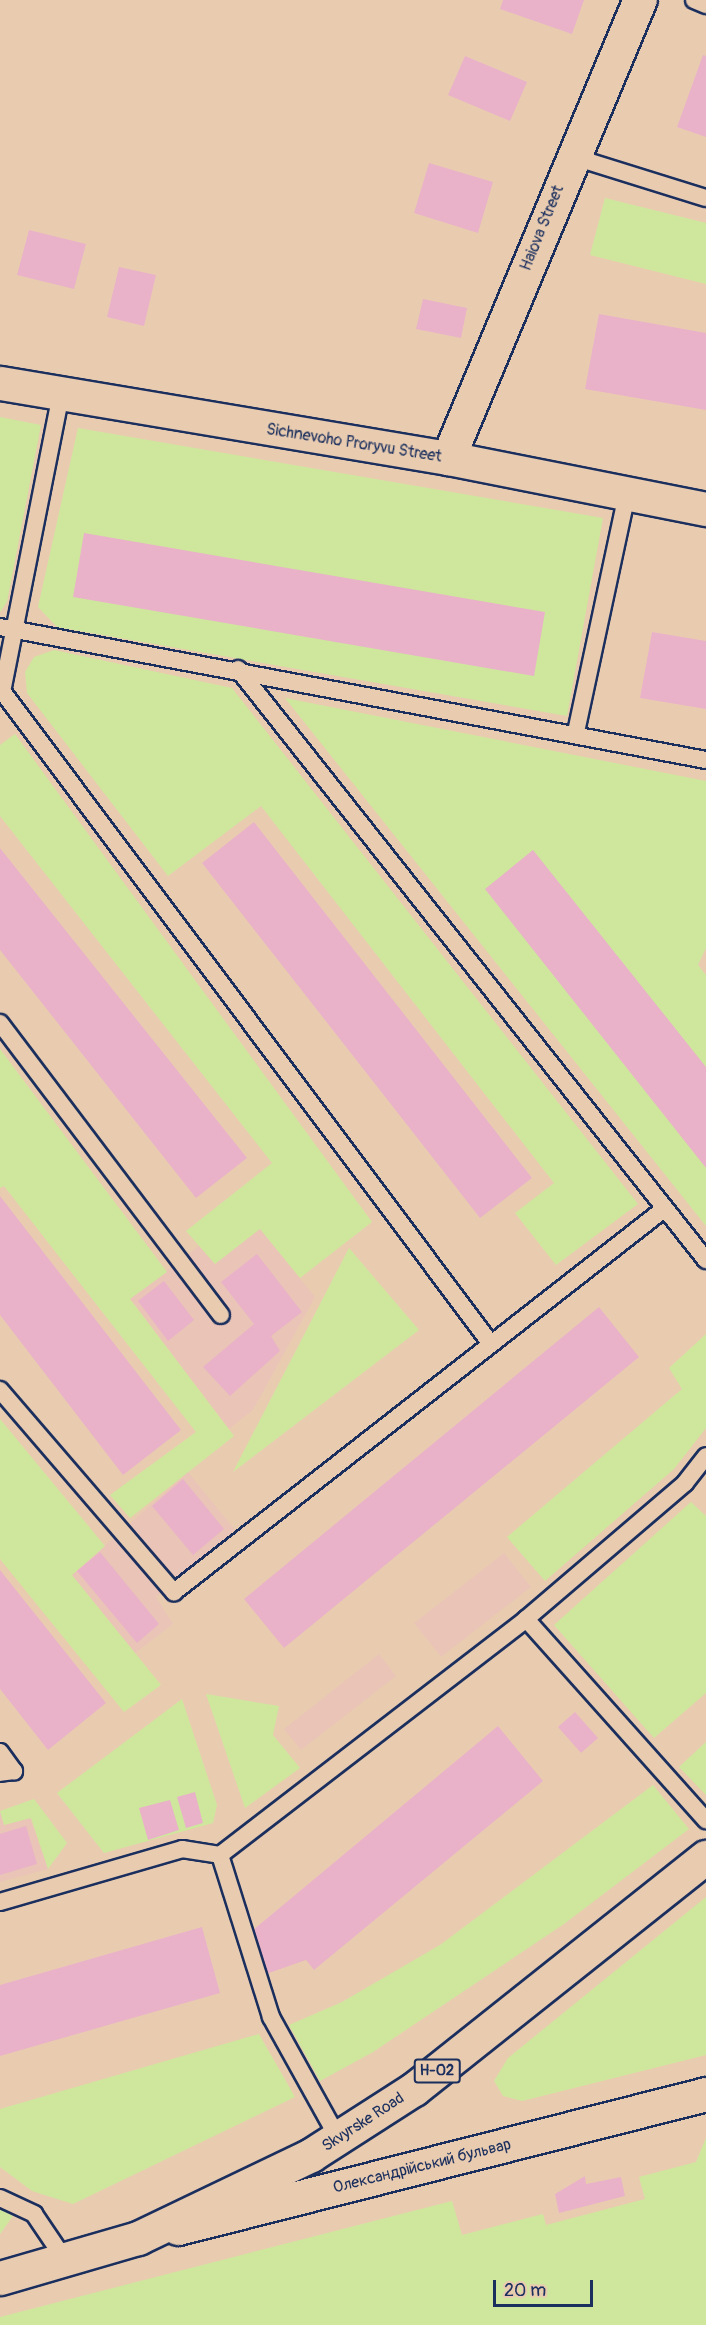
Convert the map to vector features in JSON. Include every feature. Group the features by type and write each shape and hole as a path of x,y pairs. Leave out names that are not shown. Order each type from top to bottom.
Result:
{"main road":[{"name":"Haiova Street","path":"448,458 571,156 640,0"},
{"name":"Sichnevoho Proryvu Street","path":"0,382 448,458 706,509"},
{"name":"Skvyrske Road","path":"0,2278 138,2238 338,2138 414,2088 706,1857"},
{"name":"Олександрійський бульвар","path":"138,2238 706,2094"}],"lane":[{"path":"694,0 706,5"},
{"path":"571,156 706,198"},
{"path":"61,394 7,628 1,693 491,1344"},
{"path":"576,732 627,495"},
{"path":"7,628 576,732 706,760"},
{"path":"238,669 706,1260"},
{"path":"0,1023 221,1315"},
{"path":"0,1390 174,1592 664,1209"},
{"path":"0,1902 182,1849 220,1855 526,1619 685,1483 706,1456"},
{"path":"526,1619 706,1820"},
{"path":"0,1752 14,1771 0,1773"},
{"path":"220,1855 271,2017 338,2138"},
{"path":"0,2199 34,2214 65,2260"}],"shaded area":[{"path":"260,1229 315,1297 253,1410 229,1429 130,1298 199,1246 215,1264"},
{"path":"188,1472 235,1530 156,1597 173,1624 135,1653 72,1575"},
{"path":"504,1553 531,1587 441,1657 414,1623"},
{"path":"379,1654 396,1676 301,1750 284,1729"},
{"path":"0,1811 4,1825 30,1818 48,1869 0,1882"}],"green space":[{"path":"605,198 706,223 706,284 590,255"},
{"path":"0,417 41,425 7,602 0,612"},
{"path":"78,428 603,518 567,716 57,627 38,607"},
{"path":"54,650 232,688 638,1204 556,1265 515,1213 554,1183 261,806 168,876 27,693 25,672 34,657"},
{"path":"285,698 706,781 706,948 698,965 706,975 706,1226"},
{"path":"15,734 372,1222 300,1278 260,1229 215,1264 186,1231 272,1163 0,816 0,745"},
{"path":"0,1049 167,1272 130,1299 234,1436 130,1518 110,1495 196,1432 4,1186 0,1188"},
{"path":"349,1248 419,1330 233,1472"},
{"path":"706,1334 706,1428 674,1469 545,1581 507,1537 682,1389 669,1368"},
{"path":"0,1419 105,1546 72,1575 161,1685 124,1712 0,1559"},
{"path":"691,1502 706,1516 706,1693 654,1738 554,1625"},
{"path":"206,1694 279,1706 273,1735 300,1768 245,1808"},
{"path":"182,1699 217,1805 213,1823 104,1853 57,1793"},
{"path":"706,1742 706,1795 679,1767"},
{"path":"653,1785 689,1829 564,1924 373,2052 320,2081 289,2025 342,2002 440,1945"},
{"path":"34,1799 67,1843 48,1869 31,1818 4,1825 0,1811"},
{"path":"706,1897 706,2055 522,2101 503,2096 494,2081 508,2058"},
{"path":"259,2034 295,2097 73,2204 32,2191 0,2167 0,2109"},
{"path":"706,2138 706,2325 0,2325 0,2317 452,2201 462,2235 543,2214 546,2225 645,2199 639,2177 696,2162"},
{"path":"0,2209 13,2216 0,2234"}],"building":[{"path":"503,0 584,0 572,34 500,9"},
{"path":"703,55 706,56 706,137 677,127"},
{"path":"465,56 527,82 510,121 448,95"},
{"path":"429,163 493,182 478,233 414,213"},
{"path":"29,230 86,244 74,289 17,275"},
{"path":"119,267 156,275 144,326 107,317"},
{"path":"423,299 467,308 461,338 416,329"},
{"path":"599,314 706,333 706,410 585,389"},
{"path":"84,533 545,612 534,676 73,597"},
{"path":"652,632 706,641 706,709 640,698"},
{"path":"254,822 532,1178 480,1218 202,863"},
{"path":"0,848 247,1158 196,1198 0,950"},
{"path":"533,850 706,1067 706,1168 485,889"},
{"path":"0,1196 181,1430 123,1475 0,1315"},
{"path":"257,1254 302,1312 271,1336 280,1351 230,1396 203,1367 254,1324 221,1282"},
{"path":"164,1281 194,1320 168,1341 138,1301"},
{"path":"599,1307 639,1357 284,1648 244,1599"},
{"path":"183,1479 224,1529 193,1555 152,1506"},
{"path":"100,1552 159,1624 137,1643 77,1571"},
{"path":"0,1570 106,1703 48,1750 0,1689"},
{"path":"575,1712 598,1738 581,1753 558,1727"},
{"path":"498,1726 543,1781 314,1970 306,1960 266,1974 252,1931"},
{"path":"195,1792 203,1823 186,1828 177,1797"},
{"path":"170,1800 179,1830 148,1840 139,1808"},
{"path":"26,1826 37,1864 0,1875 0,1834"},
{"path":"202,1927 220,1993 0,2056 0,1985"},
{"path":"585,2176 586,2184 621,2177 625,2196 559,2213 555,2194"}]}
